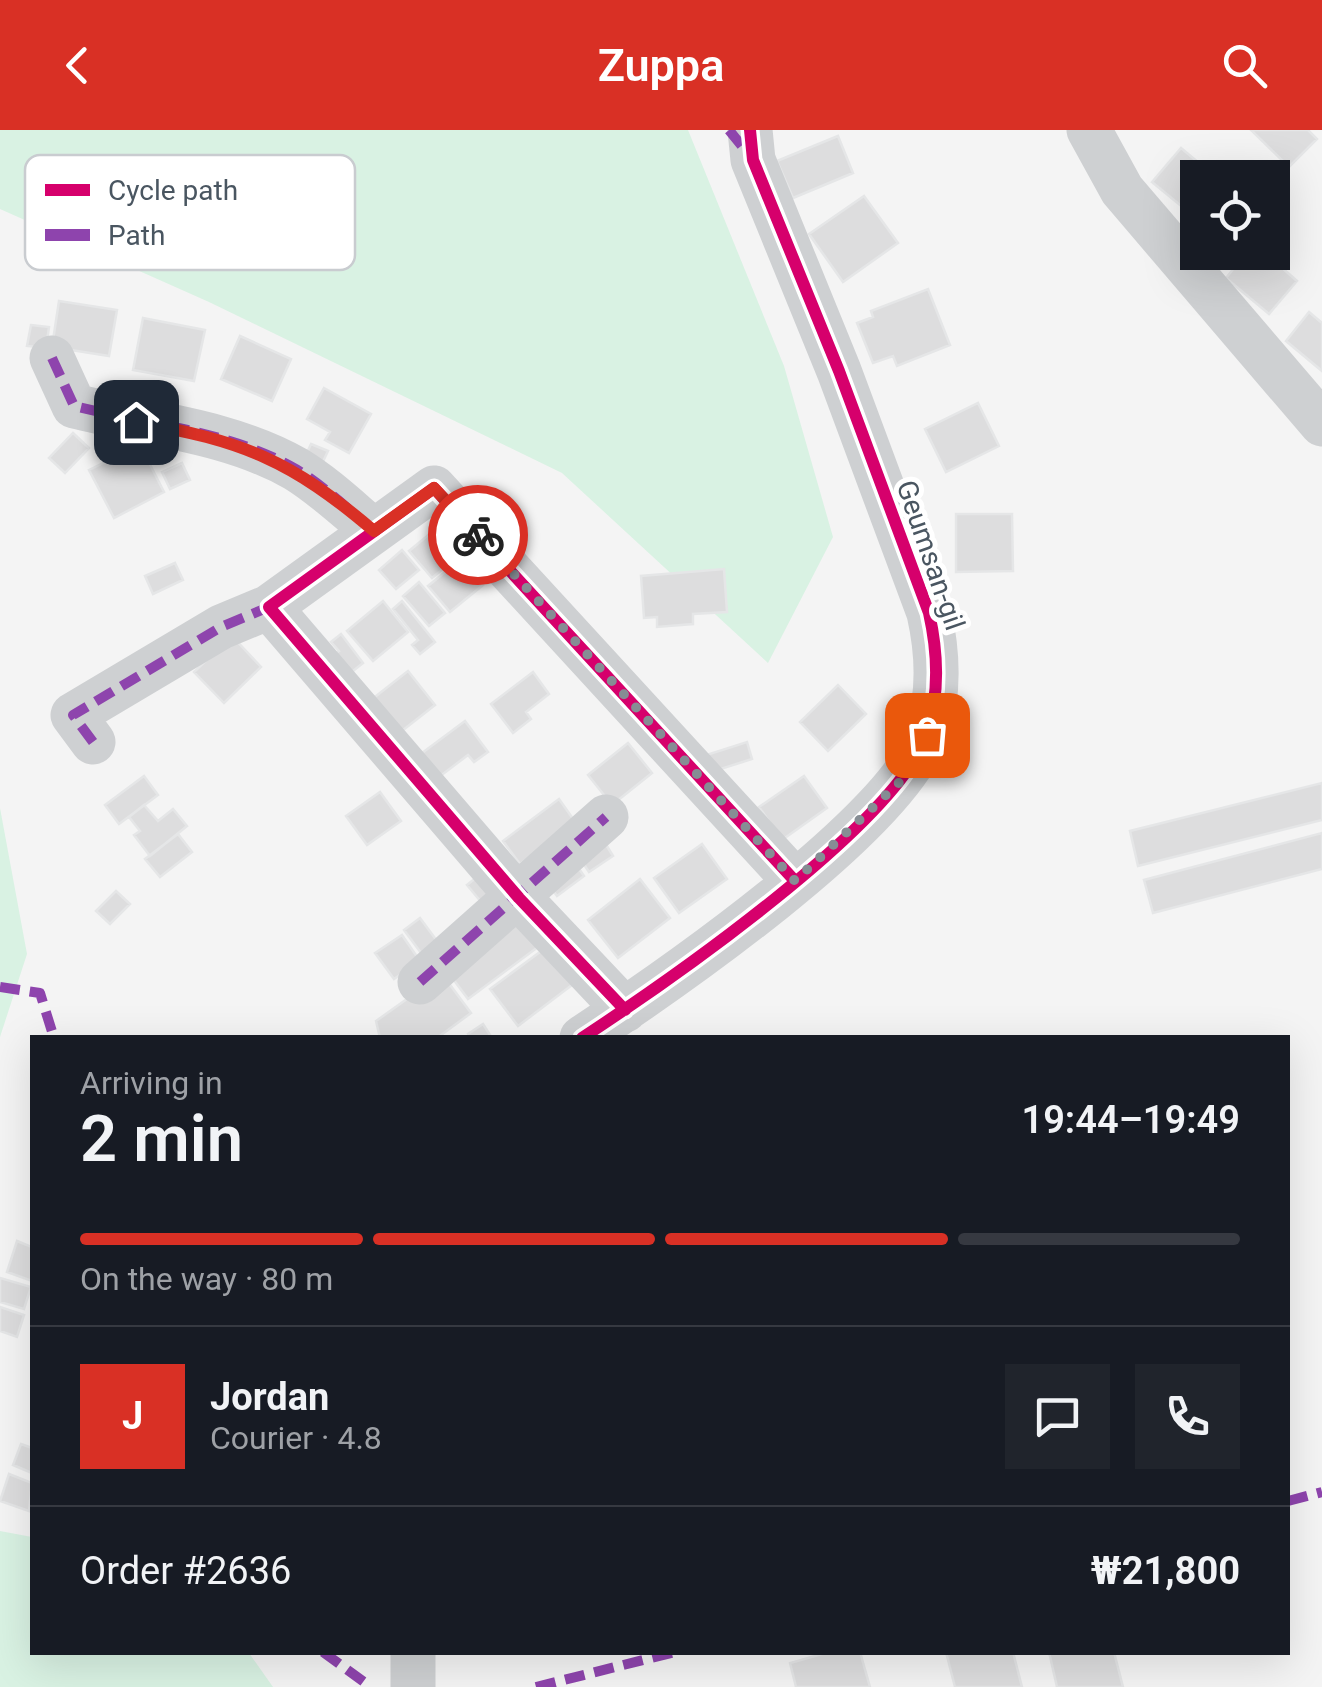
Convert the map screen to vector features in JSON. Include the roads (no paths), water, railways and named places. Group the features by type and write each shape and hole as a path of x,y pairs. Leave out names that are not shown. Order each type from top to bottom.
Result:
{"street":[{"name":"Geumsan-gil","path":"587,1035 795,881 905,777 927,735 936,693 937,648 929,612 846,389 753,160 750,130"},
{"path":"1089,130 1122,190 1322,424"},
{"path":"52,358 74,406 199,433 263,454 295,469 374,531"},
{"path":"93,742 72,715 222,627 269,607 434,488 795,881"},
{"path":"269,607 519,898 625,1010"},
{"path":"420,982 606,818"},
{"path":"413,1655 413,1687"}]}
